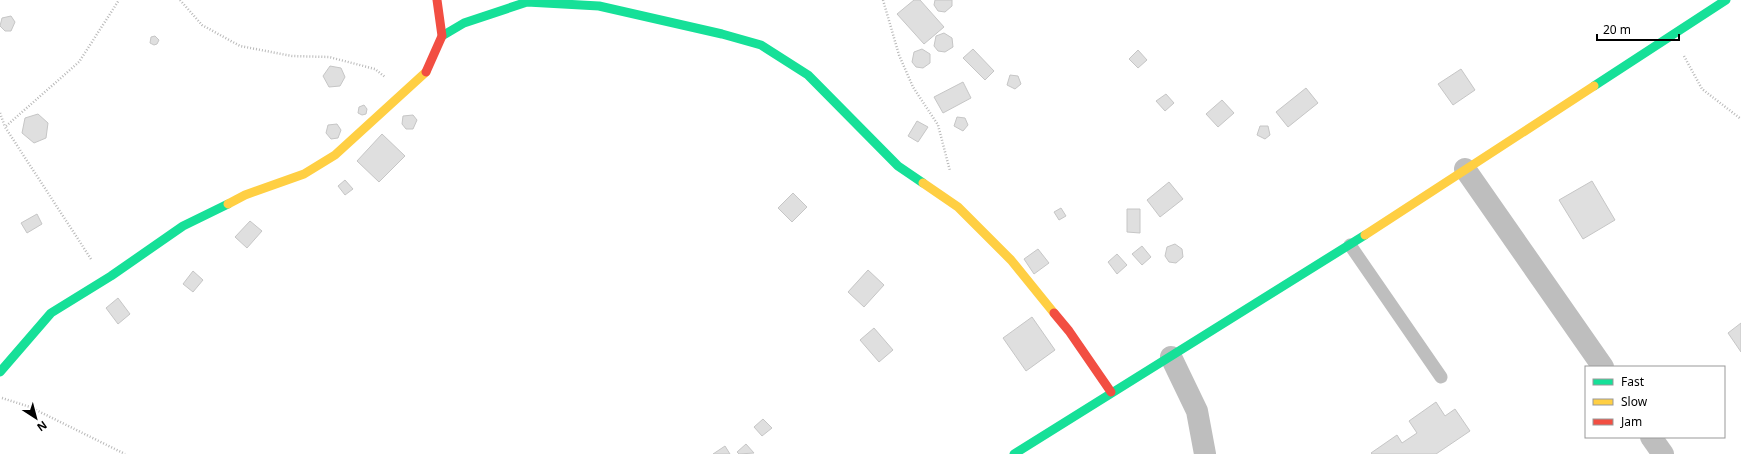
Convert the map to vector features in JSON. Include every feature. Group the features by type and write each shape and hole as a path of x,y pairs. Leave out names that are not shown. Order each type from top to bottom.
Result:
{"street":[{"path":"0,372 51,313 105,280 182,226 245,196 304,174 335,155 405,93 427,71 442,36 437,0"},
{"path":"1014,454 1111,392 1171,357 1350,245 1726,0"},
{"path":"442,36 464,23 527,2 599,6 722,34 761,46 808,75 898,166 958,206 1011,260 1069,331 1111,392"},
{"path":"1466,169 1602,366"},
{"path":"1171,357 1197,411 1205,454"},
{"path":"1652,438 1663,454"}],"lane":[{"path":"1350,245 1441,377"}],"path":[{"path":"5,127 79,62 119,0"},
{"path":"180,0 202,25 240,46 292,56 329,57 375,69 405,93"},
{"path":"883,0 899,55 913,87 938,125 958,206"},
{"path":"1672,34 1702,89 1741,119"},
{"path":"0,113 5,127 105,280"},
{"path":"0,397 30,407 125,454"}],"building":[{"path":"914,0 920,0 944,27 924,44 897,14"},
{"path":"935,0 952,0 952,6 945,12 938,11 934,5"},
{"path":"11,16 15,22 11,31 5,31 0,26 2,18"},
{"path":"944,33 952,38 953,47 945,52 938,51 934,46 936,36"},
{"path":"155,36 159,40 157,44 154,45 150,43 151,37"},
{"path":"922,49 930,54 930,63 923,68 916,67 912,62 914,52"},
{"path":"973,49 994,71 985,80 963,58"},
{"path":"1138,50 1147,60 1138,68 1129,59"},
{"path":"330,66 341,68 345,77 340,86 329,87 323,76"},
{"path":"1461,69 1475,90 1453,105 1438,84"},
{"path":"1010,75 1018,76 1021,84 1015,89 1007,85"},
{"path":"963,82 971,98 943,113 934,97"},
{"path":"1306,88 1318,103 1288,127 1276,112"},
{"path":"1166,94 1174,103 1165,111 1156,101"},
{"path":"1222,100 1234,113 1218,127 1206,114"},
{"path":"364,105 367,109 366,114 362,115 358,113 359,107"},
{"path":"38,114 48,123 46,138 34,143 22,133 25,118"},
{"path":"413,115 417,120 413,129 406,129 402,124 403,116"},
{"path":"957,117 965,118 968,125 963,131 954,126"},
{"path":"917,121 928,127 918,142 908,136"},
{"path":"337,124 341,130 338,138 331,139 326,133 328,125"},
{"path":"1260,126 1268,126 1270,135 1265,139 1257,135"},
{"path":"382,134 405,156 379,182 357,161"},
{"path":"345,180 353,189 345,195 338,186"},
{"path":"1592,181 1615,220 1583,239 1559,200"},
{"path":"1169,182 1183,199 1160,217 1147,200"},
{"path":"793,193 807,207 792,222 778,208"},
{"path":"1061,208 1066,216 1059,220 1054,212"},
{"path":"1127,209 1140,209 1140,233 1127,232"},
{"path":"37,214 42,224 27,233 21,223"},
{"path":"250,221 262,231 247,248 235,237"},
{"path":"1175,244 1182,249 1183,257 1176,263 1169,262 1165,256 1167,247"},
{"path":"1142,246 1151,257 1142,265 1132,254"},
{"path":"1038,249 1049,263 1034,274 1024,259"},
{"path":"1117,254 1127,265 1117,274 1108,262"},
{"path":"868,270 884,285 864,307 848,292"},
{"path":"193,271 203,280 193,292 183,284"},
{"path":"118,298 130,314 118,324 106,308"},
{"path":"1032,317 1055,350 1026,371 1003,338"},
{"path":"1741,323 1741,352 1728,333"},
{"path":"874,328 893,350 879,362 860,340"},
{"path":"1436,402 1445,416 1455,409 1470,431 1436,454 1371,453 1397,435 1402,443 1417,433 1409,421"},
{"path":"763,419 772,428 762,436 754,427"},
{"path":"746,444 754,453 739,454 737,452"},
{"path":"725,446 730,454 713,454"}],"traffic: fast":[{"path":"1594,86 1726,0"},
{"path":"442,36 464,23 527,2 599,6 722,34 761,45 808,75 898,166 923,183"},
{"path":"0,372 51,313 111,276 183,226 228,204"},
{"path":"1014,454 1365,235"}],"traffic: slow":[{"path":"228,204 245,195 304,174 335,155 426,72"},
{"path":"1365,235 1594,86"},
{"path":"923,183 958,207 1011,260 1054,313"}],"traffic: jam":[{"path":"426,72 442,36 437,0"},
{"path":"1054,313 1069,331 1111,392"}]}
